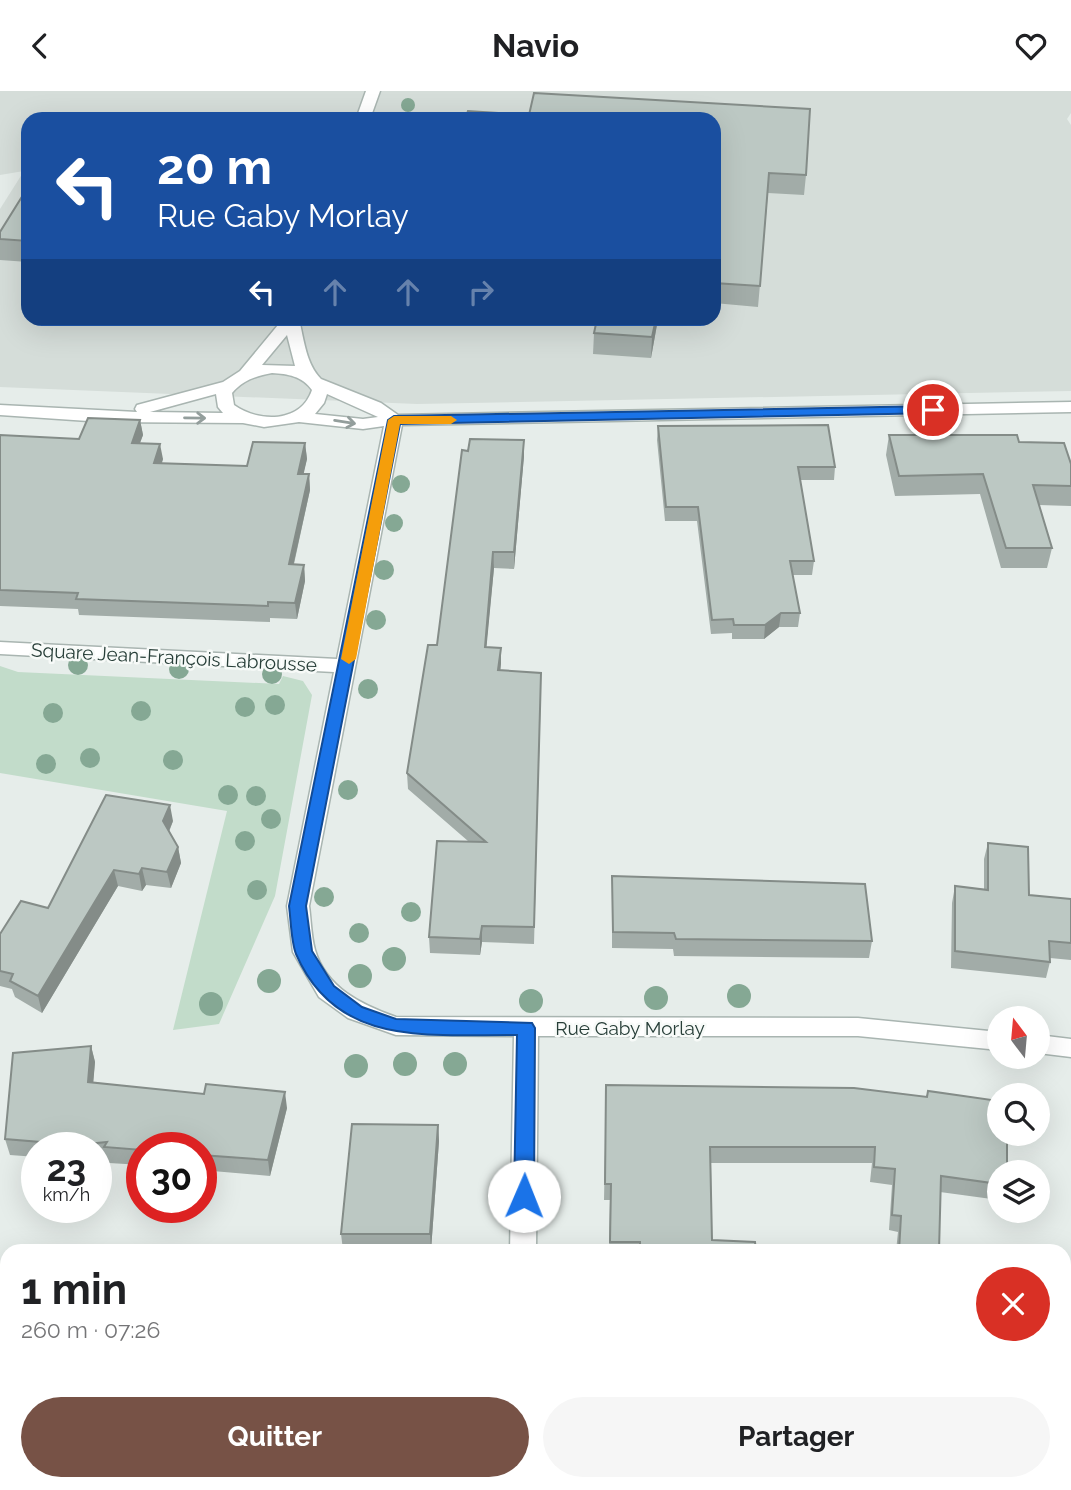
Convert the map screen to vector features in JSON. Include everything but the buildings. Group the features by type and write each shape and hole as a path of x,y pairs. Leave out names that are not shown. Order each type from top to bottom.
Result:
{"street":[{"path":"366,112 373,91"},
{"path":"103,417 154,407 228,386 246,374 285,326"},
{"path":"293,326 301,361 319,398 315,405 296,417"},
{"path":"246,374 272,368 286,369 375,407 394,420"},
{"path":"228,386 223,400 232,413 241,418"},
{"path":"0,410 103,417 241,418 268,422 296,417 363,424 394,420 1071,407"},
{"name":"Rue Gaby Morlay","path":"394,420 298,906 304,952 327,991 356,1012 396,1026 858,1027 987,1040"},
{"name":"Square Jean-François Labrousse","path":"0,648 347,666"},
{"path":"523,1244 526,1028"},
{"path":"1050,1045 1071,1048"}],"shaded area":[{"path":"0,91 1071,91 1071,113 1067,119 1071,125 1071,391 417,404 0,387 0,209 21,176 21,326 721,326 721,112 21,112 21,172 0,175"}],"green space":[{"path":"0,666 18,672 279,684 283,676 303,681 312,695 275,896 219,1024 173,1030 227,811 0,773"}],"slow traffic":[{"path":"349,659 394,420 451,420"}],"route":[{"path":"524,1196 526,1028 396,1026 356,1012 327,991 304,952 298,906 394,420 519,420 933,410"}]}
